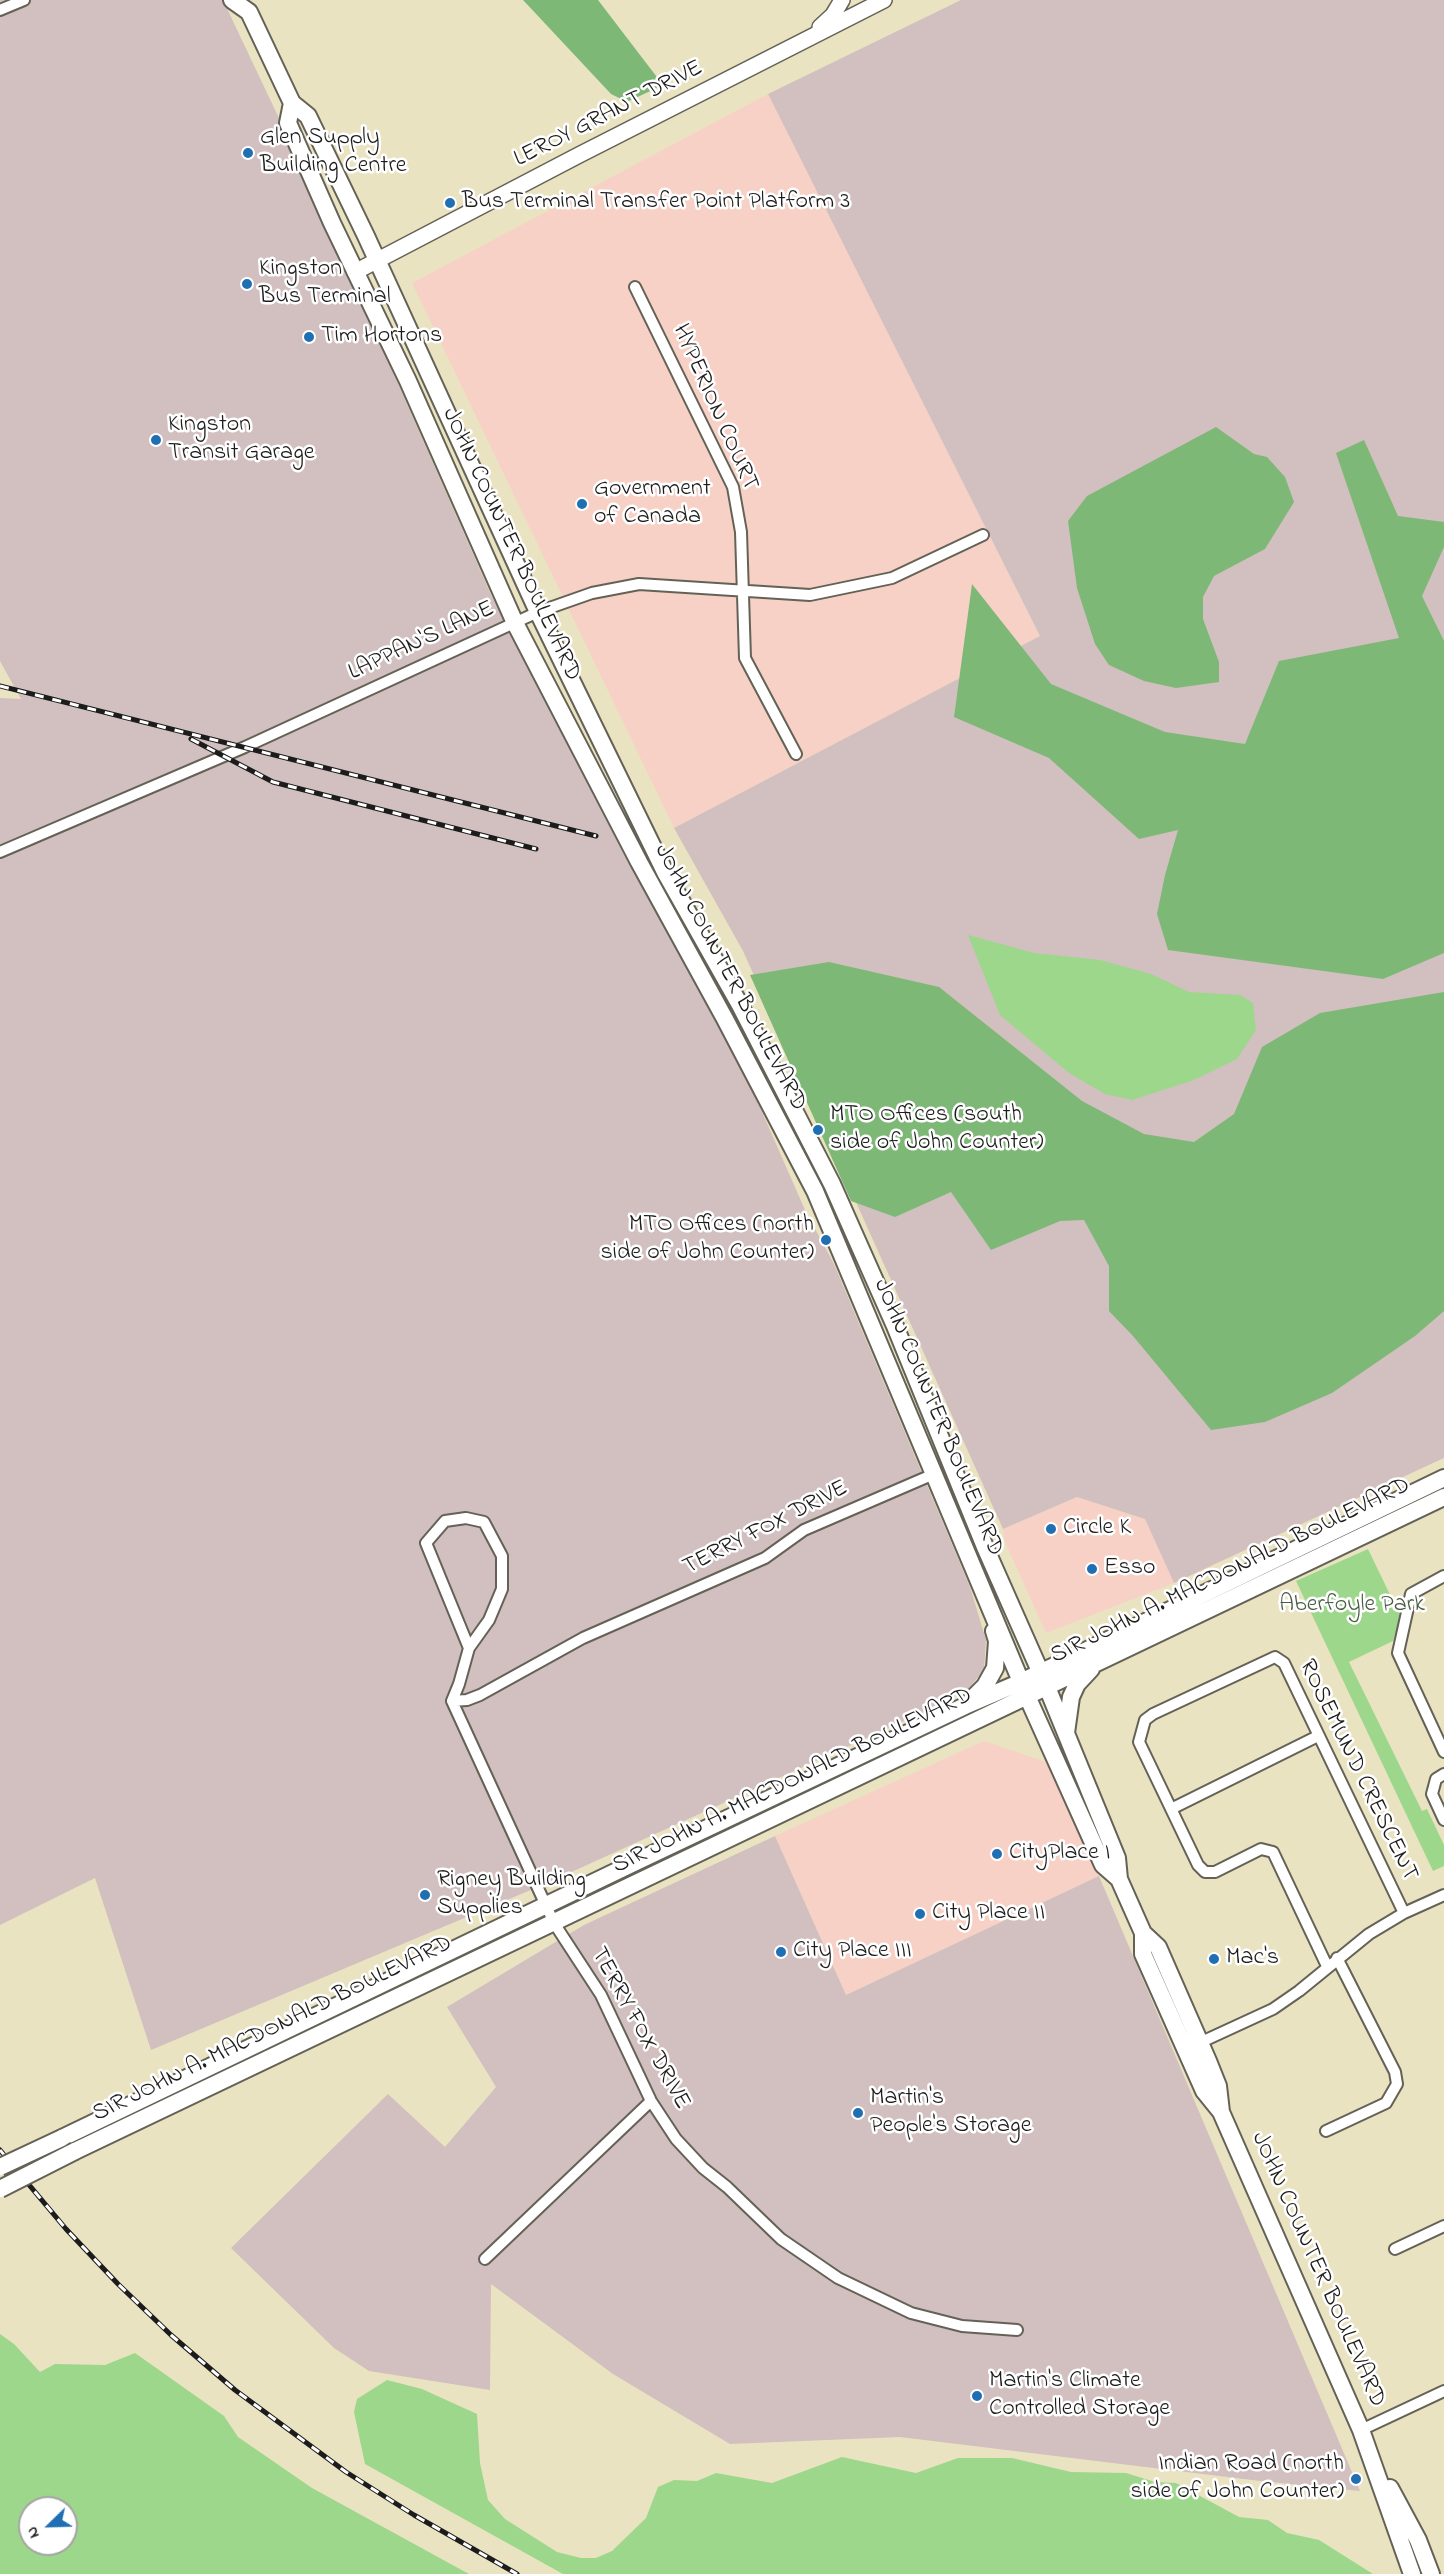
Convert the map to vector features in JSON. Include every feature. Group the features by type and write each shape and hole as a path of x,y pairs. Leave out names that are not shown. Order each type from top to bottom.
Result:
{"main road":[{"name":"JOHN COUNTER BOULEVARD","path":"232,0 249,6 292,103 308,116 378,261 538,612 665,872 740,1005 832,1184 896,1326 989,1556 1044,1679 1117,1858 1119,1879 1143,1933 1158,1947 1193,2046 1218,2086 1221,2112 1361,2430 1412,2574"},
{"name":"JOHN COUNTER BOULEVARD","path":"292,103 288,123 355,272 408,381 515,623 814,1191 983,1587 1024,1689 1103,1865 1119,1879"},
{"name":"SIR JOHN A. MACDONALD BOULEVARD","path":"0,2189 554,1923 1444,1478"},
{"name":"SIR JOHN A. MACDONALD BOULEVARD","path":"1044,1679 1095,1664 1444,1497"},
{"path":"965,1706 985,1686 995,1668 997,1641 983,1587"},
{"path":"1066,1736 1071,1697 1077,1684 1095,1664"},
{"name":"SIR JOHN A. MACDONALD BOULEVARD","path":"0,2167 965,1706 1024,1689"},
{"name":"JOHN COUNTER BOULEVARD","path":"1368,2447 1418,2540 1431,2574"}],"street":[{"path":"0,10 24,0"},
{"path":"807,39 833,15 842,0"},
{"name":"LEROY GRANT DRIVE","path":"355,272 878,1"},
{"name":"HYPERION COURT","path":"635,287 733,487 741,532 745,658 796,754"},
{"name":"LAPPAN'S LANE","path":"0,852 245,747 538,612 592,593 639,584 810,595 892,578 982,535"},
{"name":"TERRY FOX DRIVE","path":"934,1474 804,1530 765,1558 583,1638 480,1695 467,1700 452,1701 554,1923 601,1995 651,2101 676,2139 703,2168 727,2187 782,2239 838,2278 911,2313 962,2326 1017,2330"},
{"path":"452,1701 469,1648 489,1620 502,1589 502,1556 484,1522 466,1518 445,1521 426,1543 469,1648"},
{"path":"1444,1576 1411,1594 1398,1653 1444,1752"},
{"name":"ROSEMUND CRESCENT","path":"1327,1966 1273,1852 1261,1849 1215,1872 1205,1872 1198,1865 1139,1742 1146,1720 1153,1714 1275,1657 1284,1664 1404,1913"},
{"path":"1171,1809 1318,1736"},
{"path":"1444,1774 1436,1779 1432,1794 1444,1820"},
{"path":"1193,2046 1273,2009 1299,1991 1369,1934 1404,1913 1444,1895"},
{"path":"1326,2131 1386,2103 1397,2085 1395,2072 1338,1958"},
{"path":"485,2259 651,2101"},
{"path":"1395,2249 1444,2226"},
{"path":"1361,2430 1444,2391"}],"shaded area":[{"path":"0,0 223,0 311,186 492,597 680,925 805,1210 834,1264 970,1587 986,1640 984,1670 969,1688 935,1707 545,1884 151,2050 95,1878 0,1925 0,698 21,699 0,661"},
{"path":"961,0 1444,0 1444,1458 1174,1583 1145,1519 1077,1497 1003,1529 743,951 674,828 1040,636 768,94"},
{"path":"768,94 1040,636 674,828 412,283"},
{"path":"1077,1497 1145,1519 1174,1583 1046,1633 1005,1542 1003,1529"},
{"path":"984,1741 1046,1762 1099,1876 846,1995 775,1836"},
{"path":"775,1836 846,1995 1099,1876 1360,2491 900,2437 730,2444 613,2374 491,2284 490,2390 369,2371 334,2348 231,2248 388,2094 445,2147 496,2087 447,2007 584,1925"}],"green space":[{"path":"523,0 598,0 663,85 627,102 611,94"},
{"path":"1216,427 1254,454 1267,457 1285,477 1294,502 1265,549 1214,576 1203,597 1203,619 1219,662 1219,682 1176,688 1144,681 1109,665 1095,644 1077,588 1068,521 1087,496"},
{"path":"1364,440 1398,516 1444,522 1444,547 1422,596 1444,641 1444,953 1383,979 1168,950 1157,914 1178,830 1139,839 1049,758 954,717 972,584 1051,684 1165,732 1245,744 1279,661 1399,638 1336,453"},
{"path":"968,935 1034,953 1100,960 1151,974 1189,992 1240,995 1253,1003 1256,1030 1237,1059 1194,1080 1132,1100 1105,1094 1069,1073 1000,1015"},
{"path":"829,962 939,987 1082,1101 1144,1134 1194,1142 1234,1114 1262,1047 1320,1013 1444,992 1444,1311 1415,1336 1332,1393 1265,1422 1211,1430 1133,1336 1109,1311 1109,1266 1084,1220 1060,1221 991,1250 951,1192 895,1217 851,1201 750,975"},
{"name":"Aberfoyle Park","path":"1368,1549 1395,1605 1401,1604 1397,1629 1393,1641 1349,1662 1422,1811 1427,1809 1444,1845 1444,1866 1433,1871 1296,1581"},
{"path":"0,2334 14,2344 40,2372 55,2364 105,2365 135,2353 224,2416 238,2437 312,2488 469,2574 0,2574"},
{"path":"387,2380 422,2389 477,2414 480,2463 488,2500 505,2519 557,2552 581,2558 596,2558 612,2551 646,2518 658,2487 674,2480 697,2481 716,2473 772,2483 842,2457 916,2473 958,2458 1012,2458 1071,2472 1126,2473 1155,2482 1176,2483 1239,2517 1268,2520 1287,2533 1319,2540 1373,2574 563,2574 365,2464 354,2412 357,2399"}],"railway":[{"path":"0,686 596,836"},
{"path":"191,739 273,782 536,849"},
{"path":"0,2150 66,2229 118,2284 171,2335 235,2390 346,2472 414,2515 517,2574"}],"place":[{"name":"Glen Supply Building Centre","path":"248,153"},
{"name":"Bus Terminal Transfer Point Platform 3","path":"450,203"},
{"name":"Kingston Bus Terminal","path":"247,284"},
{"name":"Tim Hortons","path":"309,337"},
{"name":"Kingston Transit Garage","path":"156,440"},
{"name":"Government of Canada","path":"582,504"},
{"name":"MTO Offices (south side of John Counter)","path":"818,1130"},
{"name":"MTO Offices (north side of John Counter)","path":"826,1240"},
{"name":"Circle K","path":"1051,1529"},
{"name":"Esso","path":"1092,1569"},
{"name":"CityPlace I","path":"997,1854"},
{"name":"Rigney Building Supplies","path":"425,1895"},
{"name":"City Place II","path":"920,1914"},
{"name":"City Place III","path":"781,1952"},
{"name":"Mac's","path":"1214,1959"},
{"name":"Martin's People's Storage","path":"858,2113"},
{"name":"Martin's Climate Controlled Storage","path":"977,2396"},
{"name":"Indian Road (north side of John Counter)","path":"1356,2479"}]}
